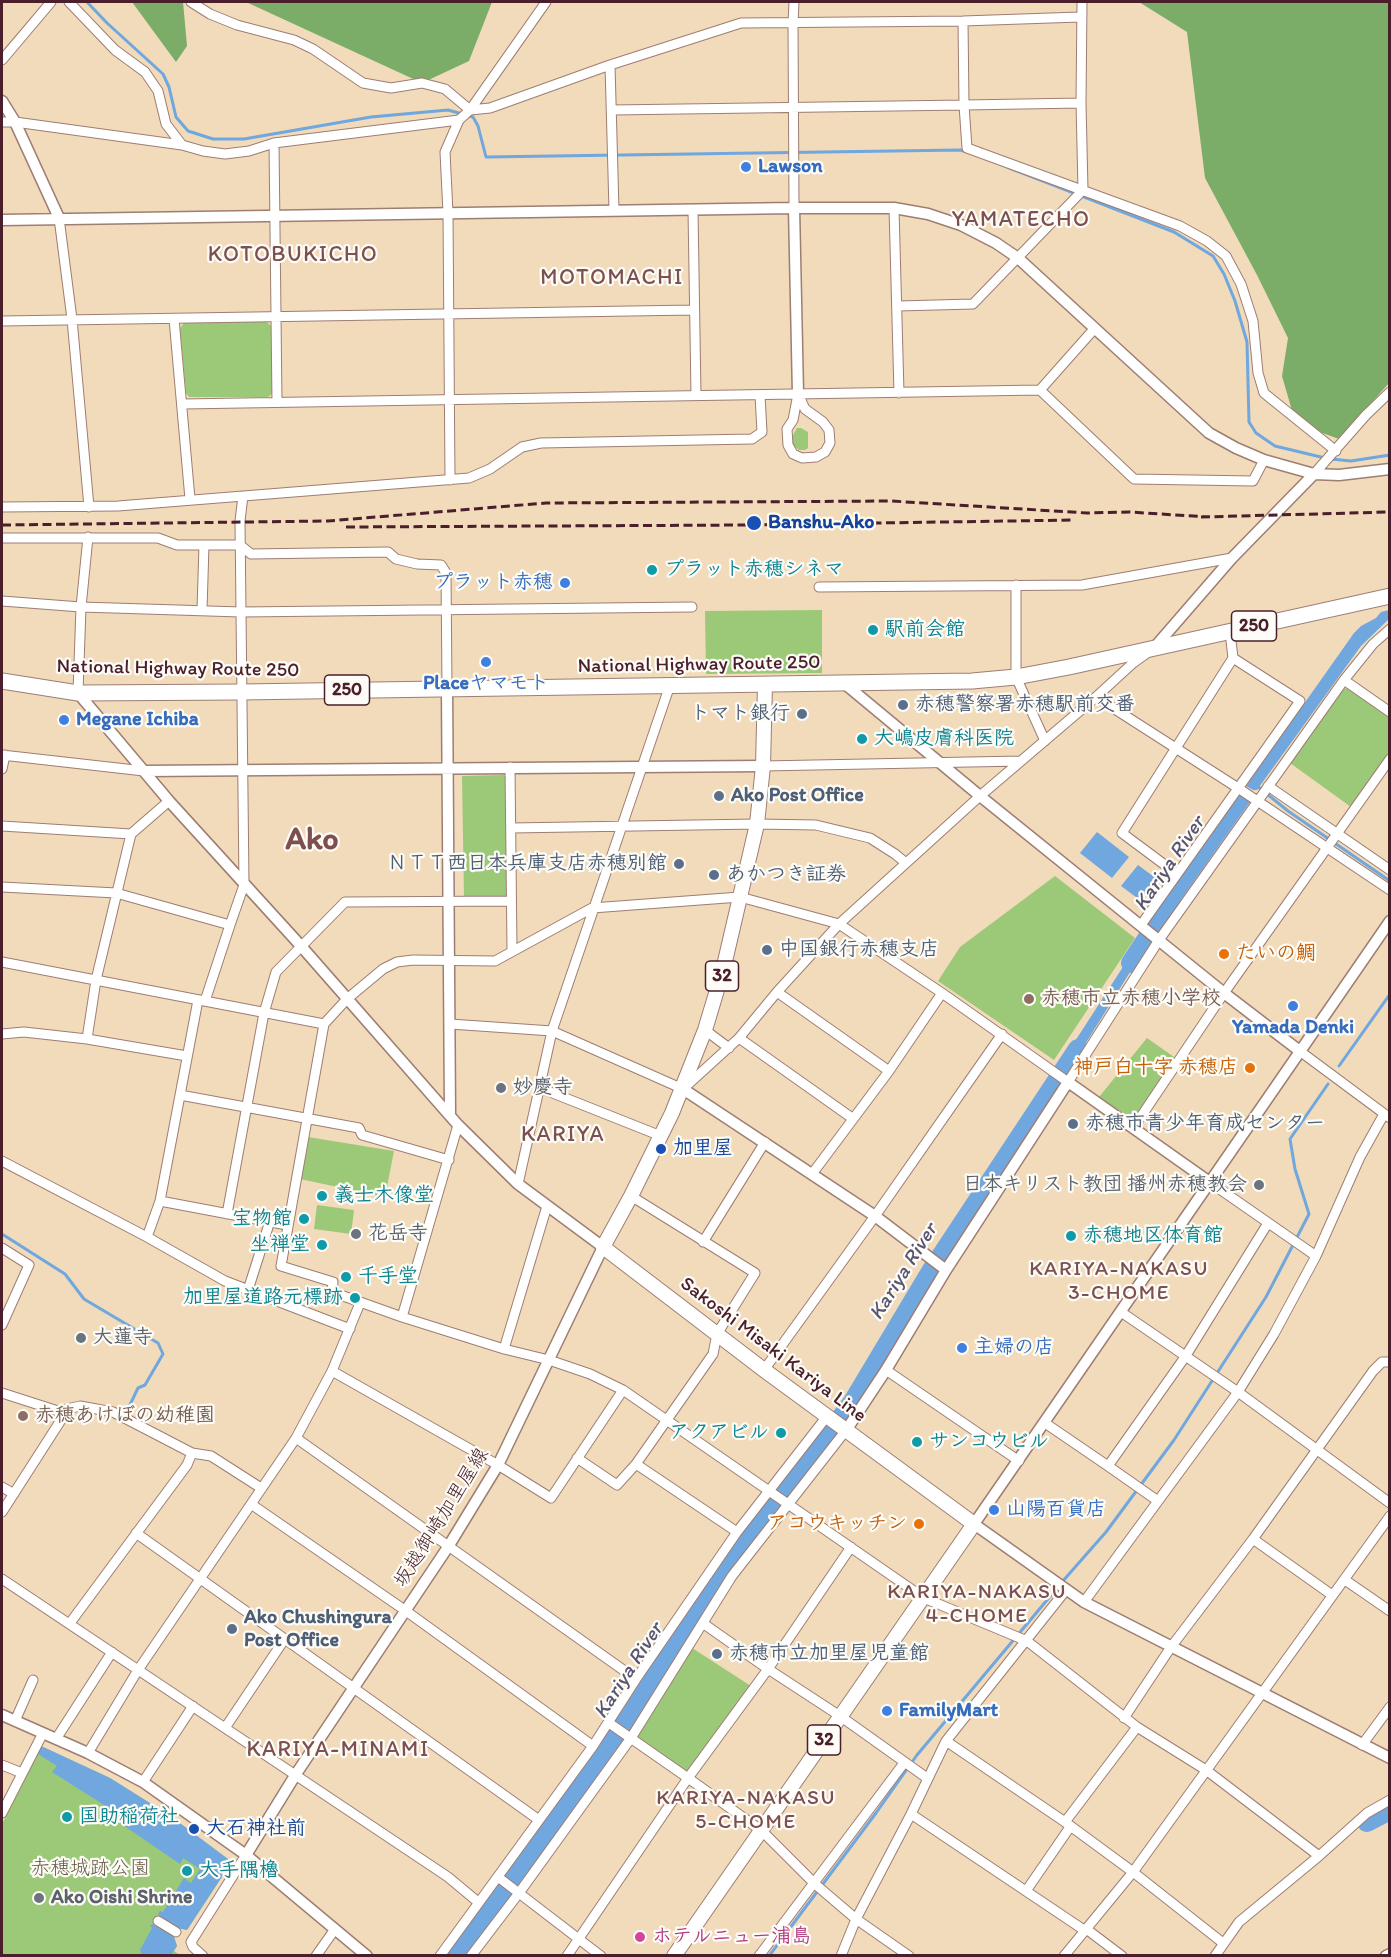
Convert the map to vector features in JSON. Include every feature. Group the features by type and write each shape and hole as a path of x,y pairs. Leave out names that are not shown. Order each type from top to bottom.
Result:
{"highway":[{"name":"National Highway Route 250","path":"2,681 78,693 972,681 1016,677 1389,596"}],"main road":[{"name":"32","path":"603,1246 631,1196 683,1089 705,1030 723,970 757,824 763,766 765,684"},
{"name":"Sakoshi Misaki Kariya Line","path":"603,1246 764,1370 974,1524"},
{"name":"32","path":"674,1956 974,1524"}],"street":[{"path":"2,60 51,2"},
{"path":"69,2 115,50 145,72 158,91 166,124 182,145"},
{"path":"191,2 210,14 237,25 294,40 313,49 363,83 391,88 422,83 445,89 470,110 490,108 610,65 741,23 963,21 1080,17"},
{"path":"450,480 448,213 445,152 459,120 470,110 546,2"},
{"path":"794,2 794,208 798,394 792,420 787,429 788,445 793,454 802,458 816,457 825,452 830,443 829,429 805,409 798,394"},
{"path":"898,306 973,304 1083,190 1080,17 1082,2"},
{"path":"963,21 967,148 1180,226 1226,255 1241,284 1253,321 1258,373 1264,393 1336,451"},
{"path":"610,65 614,210"},
{"path":"2,101 15,122 59,218 72,320 89,507"},
{"path":"612,110 1081,104"},
{"path":"2,122 182,145 225,154 249,151 274,143 459,120"},
{"path":"274,143 277,402"},
{"path":"2,220 794,208 894,208 928,214 961,225 996,243 1018,258 1209,433 1236,448 1264,460 1314,474 1339,475 1389,469"},
{"path":"894,208 899,393"},
{"path":"693,210 696,395"},
{"path":"2,321 694,310"},
{"path":"174,319 190,499"},
{"path":"1040,390 1095,328"},
{"path":"182,404 1040,390 1134,479 1253,481 1264,460"},
{"path":"683,1089 740,1038 777,992 839,924 980,796 1133,663 1154,648 1232,558 1336,451 1389,392"},
{"path":"2,507 89,507 469,478 490,469 522,447 541,443 752,439 762,432 760,395"},
{"path":"147,1236 160,1201 187,1056 201,1001 244,885 240,545 243,495"},
{"path":"87,537 81,607 78,693 169,801 450,1113 458,1125 518,1184 603,1246"},
{"path":"2,538 158,538 177,545 240,545 251,554 388,552 396,560 441,565 446,573 447,610 450,1113"},
{"path":"202,610 204,545"},
{"path":"819,587 1082,585 1232,558"},
{"path":"1016,585 1016,677 1045,741"},
{"path":"2,601 81,607 241,612 692,607"},
{"path":"471,1956 631,1738 732,1576 847,1429 1157,938 1344,680 1373,644 1389,629"},
{"path":"1177,874 1122,832 1233,658 1230,632"},
{"path":"1143,926 1177,874 1300,701 1233,658"},
{"path":"1344,680 1389,712"},
{"path":"845,684 1224,993 1387,1116 1360,1157 1316,1256 1274,1334 1238,1392 1084,1602"},
{"path":"518,1184 552,1030 670,685"},
{"path":"1096,697 1239,789 1261,795 1335,834 1389,870"},
{"path":"2,769 3,755 144,771 763,766 1020,761"},
{"path":"1134,1127 1224,993 1389,759"},
{"path":"510,768 512,950"},
{"path":"1261,795 1326,847 1389,890"},
{"path":"87,1040 96,980 131,834 169,801"},
{"path":"510,828 816,825 870,838 906,863"},
{"path":"2,826 131,834"},
{"path":"2,887 116,893 230,925"},
{"path":"1316,1256 1002,1034 839,924 740,897 592,908 495,961 413,960 397,962 382,969 347,999 324,1024 281,1266 333,1282 332,1292 360,1303 504,1349 549,1360 590,1374 623,1390 924,1598 1026,1641 1124,1718 1206,1770 1319,1857"},
{"path":"226,1214 264,1013 276,972 345,902 511,901"},
{"path":"1389,921 1211,1183 974,1524 1084,1602 1389,1758"},
{"path":"2,962 324,1024"},
{"path":"777,992 889,1071"},
{"path":"812,1174 889,1071 942,993"},
{"path":"450,1024 552,1030 683,1089 875,1216 946,1270"},
{"path":"705,1030 729,1048"},
{"path":"2,1034 24,1032 187,1056"},
{"path":"764,1370 1002,1034"},
{"path":"740,1038 852,1118"},
{"path":"540,1088 661,1136"},
{"path":"180,1095 359,1128 362,1135 448,1160"},
{"path":"402,1317 458,1125"},
{"path":"703,1242 765,1142"},
{"path":"2,1161 147,1236 225,1281 350,1329"},
{"path":"577,1458 617,1485 636,1464 713,1354 717,1334 755,1273 631,1196"},
{"path":"160,1201 287,1225"},
{"path":"504,1349 547,1206"},
{"path":"248,1290 270,1221"},
{"path":"1108,1466 1185,1357 1268,1223"},
{"name":"坂越御崎加里屋線","path":"246,1855 296,1774 448,1547 498,1465 603,1246"},
{"path":"2,1248 29,1265 2,1325"},
{"path":"88,1753 138,1670 296,1438 332,1371 360,1303"},
{"path":"1121,1312 1238,1392 1389,1503"},
{"path":"1124,1718 1171,1647 1373,1371 1382,1362 1389,1362"},
{"path":"886,1370 1018,1461"},
{"path":"332,1371 498,1465 550,1498 623,1390"},
{"path":"2,1394 58,1411 80,1406 112,1412 192,1453 211,1456 261,1488"},
{"path":"2,1512 61,1420 58,1411"},
{"path":"440,1956 593,1746 737,1532 828,1415"},
{"path":"1045,1423 1158,1501"},
{"path":"296,1438 636,1679"},
{"path":"70,1623 187,1465 192,1453"},
{"path":"636,1464 737,1532"},
{"path":"2,1487 14,1494"},
{"path":"251,1504 406,1611 593,1746"},
{"path":"1064,1956 1133,1872 1332,1594 1346,1580 1389,1516"},
{"path":"136,1533 539,1820"},
{"path":"1252,1539 1332,1594"},
{"path":"567,1956 688,1778 768,1669 851,1547"},
{"path":"2,1579 448,1877 478,1902"},
{"path":"1346,1580 1389,1611"},
{"path":"841,1956 856,1919 911,1815 946,1741 1066,1590"},
{"path":"704,1624 927,1778"},
{"path":"225,1728 284,1640"},
{"path":"56,1739 112,1652"},
{"path":"15,1721 33,1680"},
{"path":"143,1782 193,1706"},
{"path":"1362,1745 1389,1707"},
{"path":"2,1715 88,1753 143,1782 246,1855 367,1956"},
{"path":"609,1723 762,1831 815,1884 856,1919 909,1956"},
{"path":"1026,1891 1068,1825 1137,1727"},
{"path":"2,1814 43,1733"},
{"path":"946,1741 1133,1872 1223,1943"},
{"path":"759,1956 904,1763"},
{"path":"2,1765 22,1773"},
{"path":"1215,1956 1239,1922 1319,1857 1367,1813 1389,1800"},
{"path":"911,1815 1084,1930 1089,1931 1122,1956"},
{"path":"202,1956 191,1942 246,1855"},
{"path":"498,1877 601,1956"},
{"path":"158,1921 176,1932"},
{"path":"316,1956 335,1929"}],"green space":[{"path":"132,2 183,2 187,46 176,62"},
{"path":"246,2 492,2 469,61 422,83"},
{"path":"1139,2 1389,2 1389,383 1339,439 1317,431 1293,414 1282,376 1288,338 1205,178 1187,32"},
{"path":"266,321 271,326 273,393 268,397 189,397 186,393 180,328 184,323"},
{"path":"797,428 808,432 808,448 805,450 799,450 793,445 793,435"},
{"path":"822,610 822,673 706,674 705,611"},
{"path":"1348,688 1389,716 1389,753 1351,807 1290,763 1343,689"},
{"path":"504,775 506,778 508,894 505,899 464,898 462,776"},
{"path":"1055,876 1135,938 1054,1060 938,981 960,947"},
{"path":"1147,1038 1174,1057 1134,1120 1099,1097"},
{"path":"308,1137 394,1151 385,1197 300,1179"},
{"path":"317,1205 354,1210 351,1234 314,1229"},
{"path":"689,1646 754,1688 688,1778 631,1738"},
{"name":"赤穂城跡公園","path":"41,1746 110,1778 169,1815 228,1859 229,1866 187,1930 178,1928 173,1934 177,1946 174,1951 180,1955 2,1955 2,1824"}],"water":[{"path":"1389,610 1389,619 1361,646 1257,790 1246,786 1354,633 1381,612"},
{"path":"1238,794 1250,802 1163,925 1159,926 1150,919"},
{"path":"1097,832 1129,857 1112,878 1080,853"},
{"path":"1138,865 1157,879 1140,900 1121,886"},
{"path":"1141,939 1147,945 1069,1070 1065,1070 1059,1066"},
{"path":"41,1746 110,1778 169,1815 228,1859 229,1866 187,1930 178,1928 173,1934 177,1946 171,1955 142,1955 140,1950 152,1928 150,1926 152,1924 156,1927 162,1918 158,1914 160,1911 163,1912 184,1878 191,1883 200,1869 183,1858 180,1864 120,1823 123,1817 52,1772 57,1766 38,1754"}],"waterway":[{"path":"87,2 163,74 169,87 176,117 188,131 213,139 244,139 371,117 448,110 473,117 478,126 486,157 960,150 967,152"},
{"path":"1007,167 1174,232 1213,256 1224,274 1235,301 1247,342 1249,422 1256,433 1275,446 1325,458"},
{"path":"1331,459 1351,461 1390,455"},
{"path":"1256,785 1288,811 1390,881"},
{"name":"Kariya River","path":"1131,963 1171,903"},
{"path":"1339,1066 1390,994"},
{"name":"Kariya River","path":"455,1956 631,1715 714,1585 853,1402 932,1270 1078,1049"},
{"path":"1062,1582 1106,1532 1174,1440 1266,1297 1309,1214 1295,1169 1290,1139 1328,1084"},
{"path":"2,1234 65,1274 84,1299 158,1343 163,1354 145,1385 138,1388 128,1409"},
{"path":"769,1956 917,1755 1058,1587"},
{"path":"1367,1822 1390,1810"}],"railway":[{"path":"2,525 328,521 546,503 891,501 1087,513 1129,512 1208,517"},
{"path":"1201,517 1390,512"},
{"path":"346,527 746,525 1075,520"}],"place":[{"name":"Lawson","path":"746,167"},
{"name":"Banshu-Ako","path":"754,523"},
{"name":"プラット赤穂シネマ","path":"652,570"},
{"name":"プラット赤穂","path":"565,583"},
{"name":"駅前会館","path":"873,630"},
{"name":"Placeヤマモト","path":"486,662"},
{"name":"赤穂警察署赤穂駅前交番","path":"903,705"},
{"name":"トマト銀行","path":"802,714"},
{"name":"Megane Ichiba","path":"64,720"},
{"name":"大嶋皮膚科医院","path":"862,739"},
{"name":"Ako Post Office","path":"719,796"},
{"name":"ＮＴＴ西日本兵庫支店赤穂別館","path":"679,864"},
{"name":"あかつき証券","path":"714,875"},
{"name":"中国銀行赤穂支店","path":"767,950"},
{"name":"たいの鯛","path":"1224,954"},
{"name":"赤穂市立赤穂小学校","path":"1029,999"},
{"name":"Yamada Denki","path":"1293,1006"},
{"name":"神戸白十字 赤穂店","path":"1250,1068"},
{"name":"妙慶寺","path":"501,1088"},
{"name":"赤穂市青少年育成センター","path":"1073,1124"},
{"name":"加里屋","path":"661,1149"},
{"name":"日本キリスト教団 播州赤穂教会","path":"1259,1185"},
{"name":"義士木像堂","path":"322,1196"},
{"name":"宝物館","path":"304,1219"},
{"name":"花岳寺","path":"356,1234"},
{"name":"赤穂地区体育館","path":"1071,1236"},
{"name":"坐禅堂","path":"322,1245"},
{"name":"千手堂","path":"346,1277"},
{"name":"加里屋道路元標跡","path":"355,1298"},
{"name":"大蓮寺","path":"81,1338"},
{"name":"主婦の店","path":"962,1348"},
{"name":"赤穂あけぼの幼稚園","path":"23,1416"},
{"name":"アクアビル","path":"781,1433"},
{"name":"サンコウビル","path":"917,1442"},
{"name":"山陽百貨店","path":"994,1510"},
{"name":"アコウキッチン","path":"919,1524"},
{"name":"Ako Chushingura Post Office","path":"232,1629"},
{"name":"赤穂市立加里屋児童館","path":"717,1654"},
{"name":"FamilyMart","path":"887,1711"},
{"name":"国助稲荷社","path":"67,1817"},
{"name":"大石神社前","path":"194,1829"},
{"name":"大手隅櫓","path":"187,1871"},
{"name":"Ako Oishi Shrine","path":"39,1898"},
{"name":"ホテルニュー浦島","path":"640,1937"}],"district":[{"name":"YAMATECHO","path":"1021,220"},
{"name":"KOTOBUKICHO","path":"293,255"},
{"name":"MOTOMACHI","path":"612,278"},
{"name":"Ako","path":"312,841"},
{"name":"KARIYA","path":"563,1135"},
{"name":"KARIYA-NAKASU 3-CHOME","path":"1119,1282"},
{"name":"KARIYA-NAKASU 4-CHOME","path":"977,1605"},
{"name":"KARIYA-MINAMI","path":"338,1750"},
{"name":"KARIYA-NAKASU 5-CHOME","path":"746,1811"}]}
